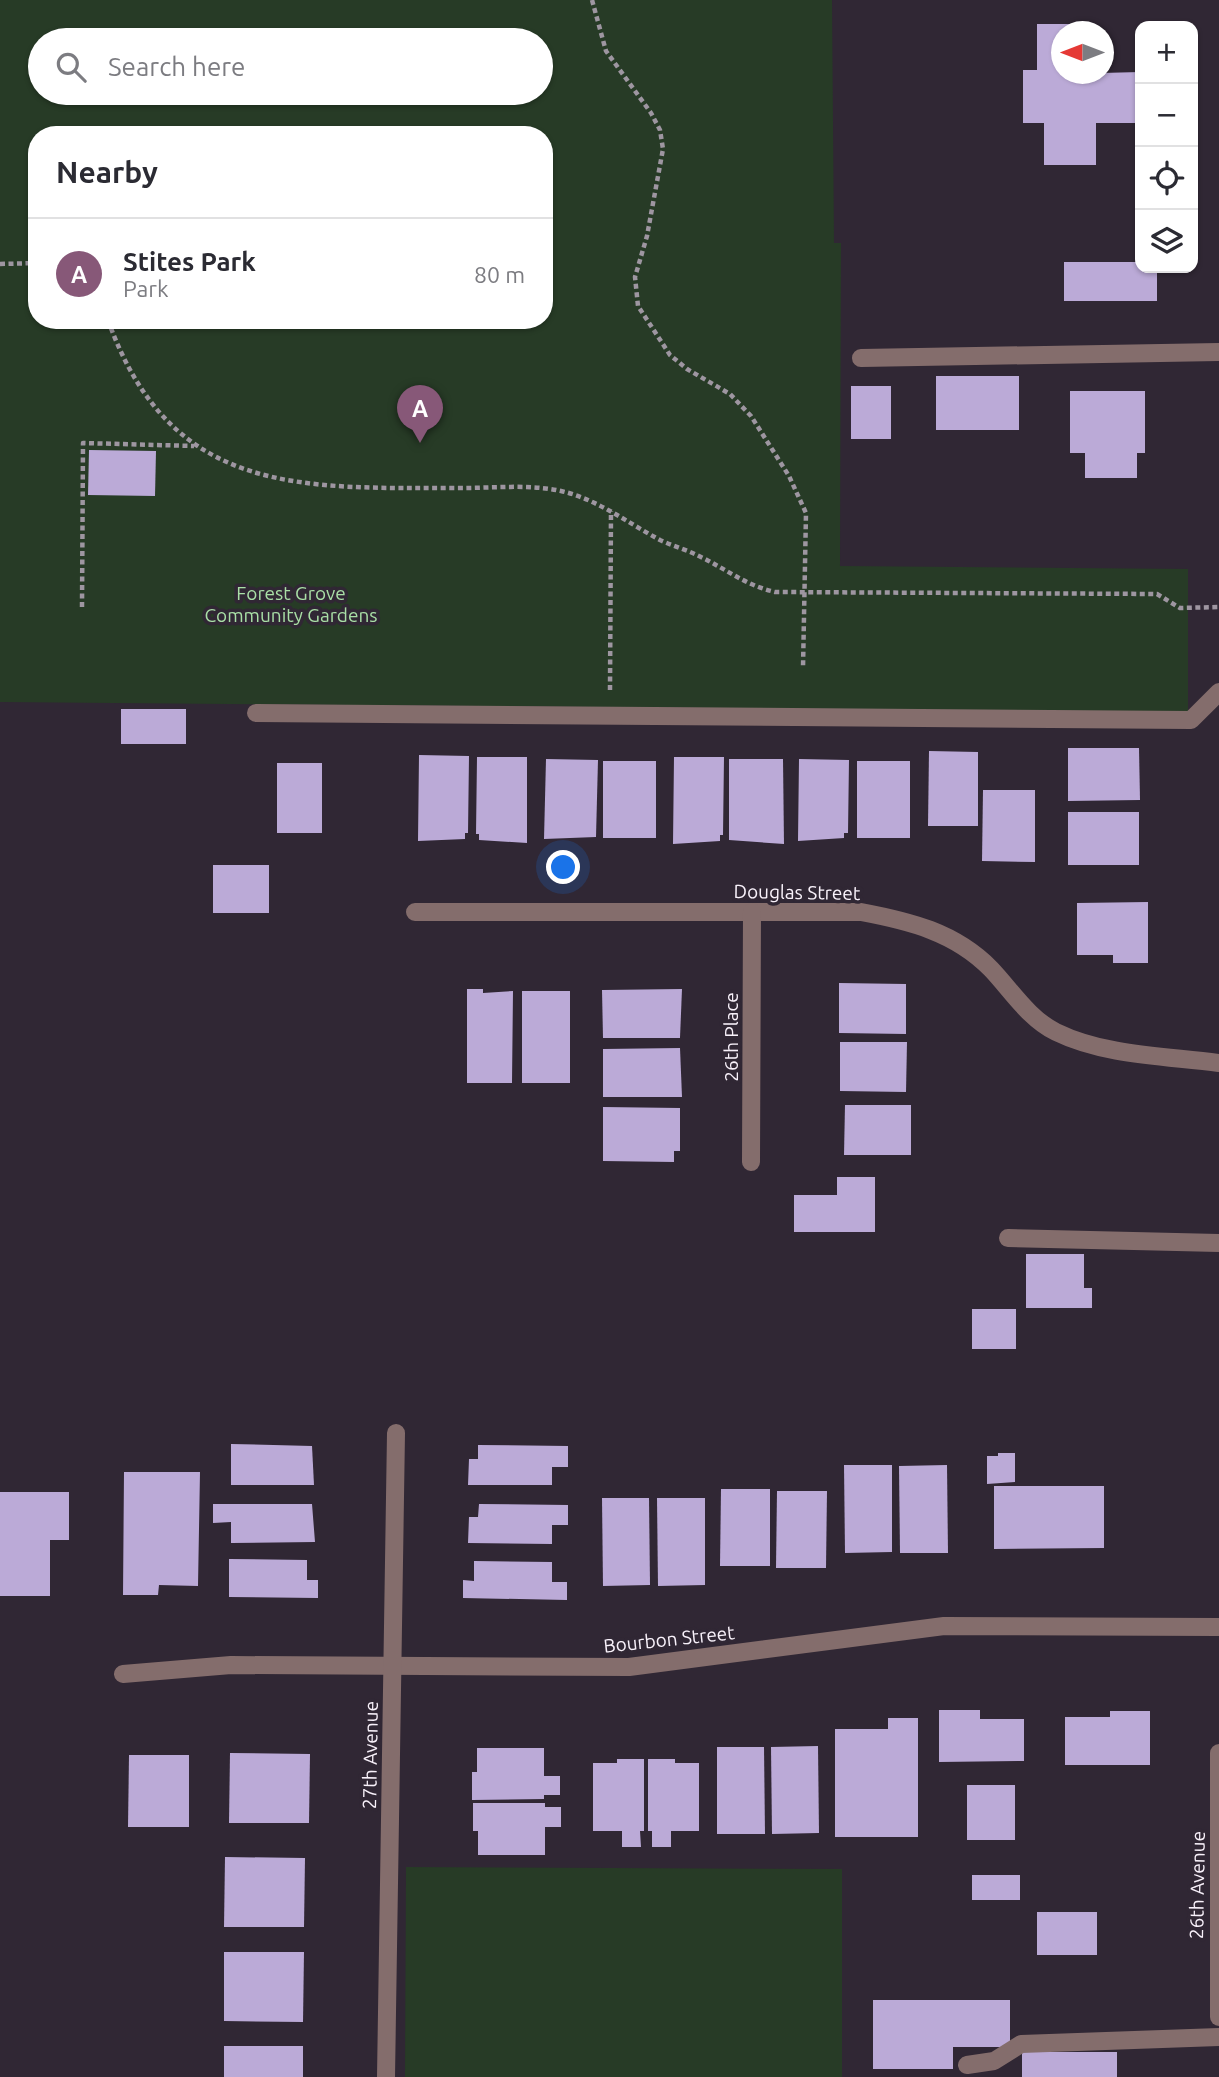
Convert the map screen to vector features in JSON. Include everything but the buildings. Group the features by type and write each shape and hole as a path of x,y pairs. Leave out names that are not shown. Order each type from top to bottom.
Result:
{"street":[{"path":"861,358 1219,352"},
{"path":"256,713 1191,720 1219,692"},
{"name":"Douglas Street","path":"415,912 861,912 912,921 954,940 989,968 1022,1006 1054,1032 1101,1047 1219,1063"},
{"name":"26th Place","path":"751,1162 752,912"},
{"path":"1008,1238 1219,1243"},
{"name":"27th Avenue","path":"386,2077 396,1433"},
{"name":"Bourbon Street","path":"123,1674 231,1665 392,1668 629,1667 944,1626 1219,1627"},
{"name":"26th Avenue","path":"1219,1753 1219,2017"},
{"path":"967,2065 994,2061 1021,2044 1219,2037"}],"path":[{"path":"592,0 606,51 651,113 660,130 663,149 647,236 635,277 638,306 670,355 741,404 789,476 806,513 803,668"},
{"path":"0,264 28,263"},
{"path":"111,329 122,361 134,380 196,446 237,467 300,484 328,488 547,489 571,494 611,512 663,541 700,556 739,580 775,592 1157,594 1180,607 1219,607"},
{"path":"82,607 82,443 196,446"},
{"path":"610,716 611,512"}],"green space":[{"name":"Forest Grove Community Gardens","path":"0,0 832,0 834,243 841,243 840,566 1188,569 1188,712 0,702"},
{"path":"406,1867 842,1869 842,2077 405,2077"}],"place":[{"name":"Stites Park","path":"420,443"}]}
